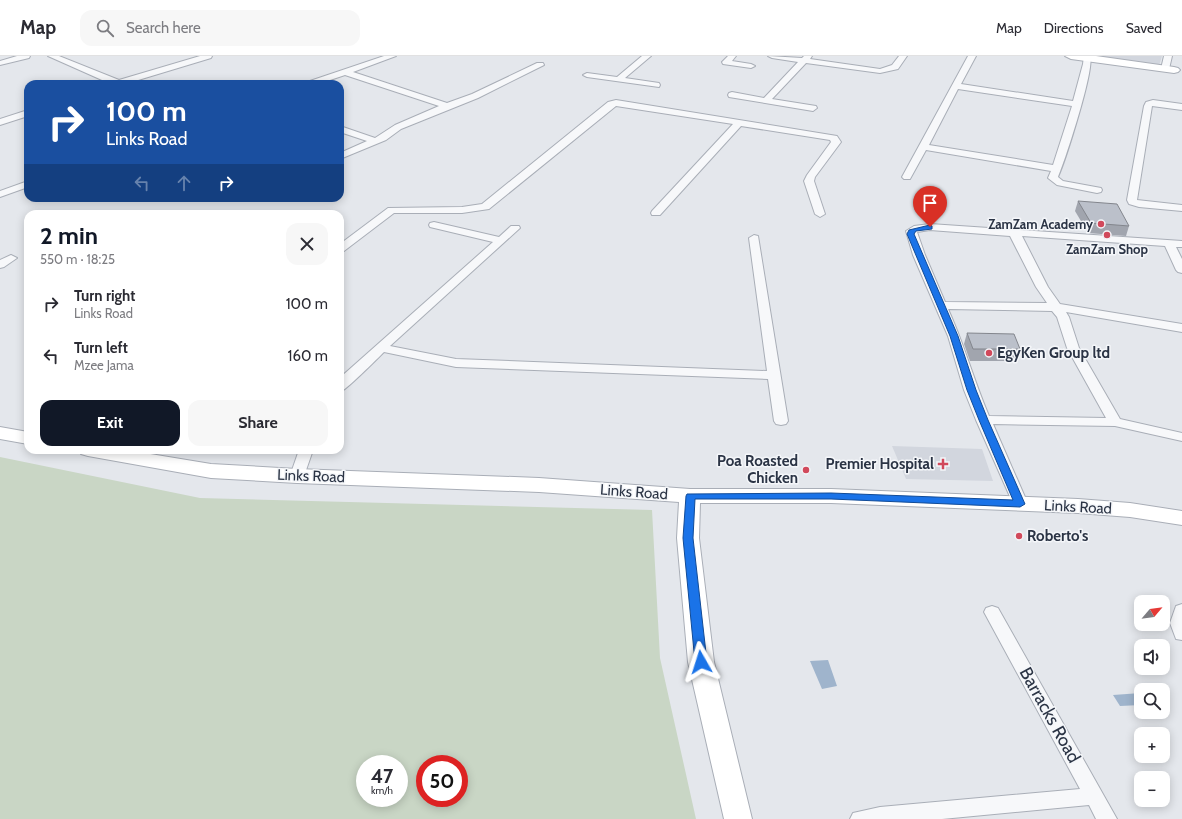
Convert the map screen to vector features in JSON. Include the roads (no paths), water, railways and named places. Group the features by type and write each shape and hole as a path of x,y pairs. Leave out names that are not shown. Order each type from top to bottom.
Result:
{"main road":[{"path":"1071,56 1174,70"},
{"path":"0,433 24,437"},
{"name":"Links Road","path":"111,454 211,471 297,476 539,485 690,496 831,496 1020,504 1130,510 1182,518"},
{"path":"690,496 688,538 701,662 738,819"}],"street":[{"path":"0,63 26,56"},
{"path":"52,56 109,80"},
{"path":"131,80 208,56"},
{"path":"321,80 392,56"},
{"path":"618,80 647,56"},
{"path":"732,56 726,62 752,66"},
{"path":"772,56 806,58 880,71 893,68 903,56"},
{"path":"907,177 972,56"},
{"path":"1168,56 1174,70"},
{"path":"766,100 806,58"},
{"path":"1087,58 1087,64 1077,104 1053,178 1058,182 1097,190"},
{"path":"344,154 375,140 383,138 398,127 475,96 540,65"},
{"path":"344,72 448,106"},
{"path":"587,75 656,85"},
{"path":"955,86 1077,104"},
{"path":"732,95 813,108"},
{"path":"344,246 392,210 462,210 485,207 614,103 828,136 836,140 829,153 810,178 810,186 820,214"},
{"path":"1182,107 1153,103 1149,104 1132,200 1133,202 1139,204 1182,208"},
{"path":"0,122 24,114"},
{"path":"656,213 740,122"},
{"path":"344,130 375,140"},
{"path":"923,147 1057,169"},
{"path":"0,194 24,185"},
{"path":"434,225 500,240"},
{"path":"1020,504 983,420 954,336 919,255 911,231 918,228 930,227 1182,244"},
{"path":"344,383 515,228"},
{"path":"1014,232 1042,287 1063,317 1073,348 1115,422"},
{"path":"754,238 780,421"},
{"path":"1169,244 1182,270"},
{"path":"0,265 11,258"},
{"path":"940,305 1056,307 1182,328"},
{"path":"381,348 456,363 773,375"},
{"path":"983,420 1115,422 1182,437"},
{"path":"297,476 305,454"},
{"path":"1182,610 1178,623 1182,634"},
{"name":"Barracks Road","path":"992,612 1107,819"},
{"path":"860,819 888,815 1094,796"}],"water":[{"path":"828,660 837,686 822,689 810,661"},
{"path":"1134,694 1134,705 1120,706 1113,695"}],"place":[{"name":"ZamZam Academy","path":"1101,224"},
{"name":"ZamZam Shop","path":"1107,235"},
{"name":"EgyKen Group ltd","path":"989,353"},
{"name":"Premier Hospital","path":"943,464"},
{"name":"Poa Roasted Chicken","path":"806,470"},
{"name":"Roberto's","path":"1019,536"}]}
